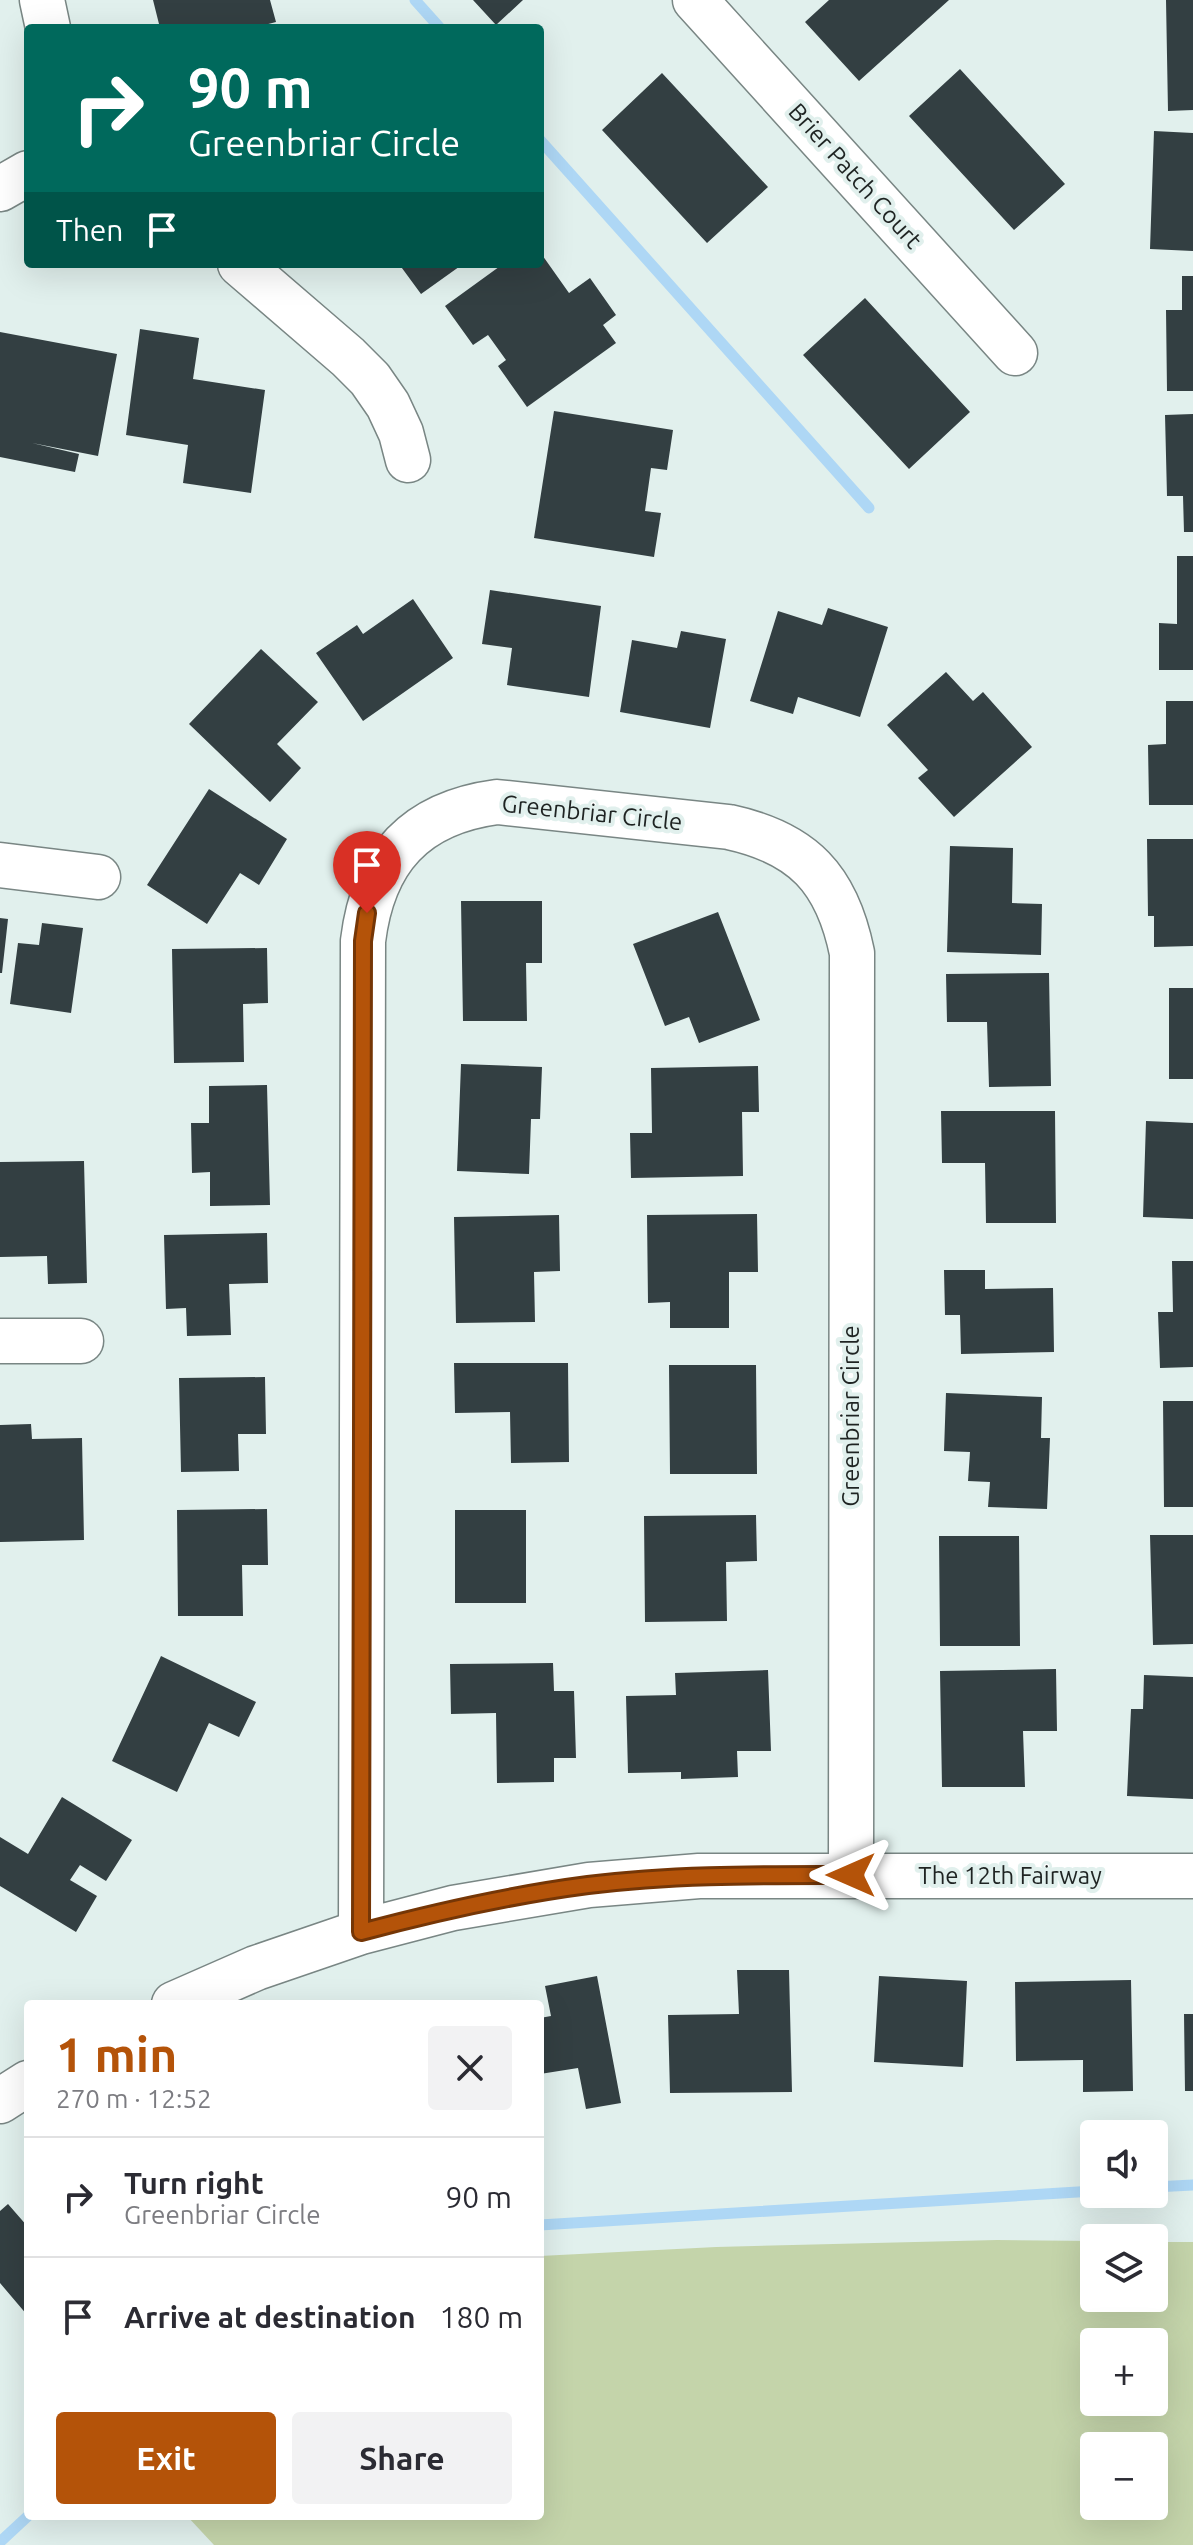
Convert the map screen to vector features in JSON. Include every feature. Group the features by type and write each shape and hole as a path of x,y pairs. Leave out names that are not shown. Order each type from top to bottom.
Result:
{"street":[{"path":"42,0 47,24"},
{"name":"Brier Patch Court","path":"699,2 1015,353"},
{"path":"0,189 24,175"},
{"path":"245,268 370,379 388,405 401,433 408,460"},
{"name":"Greenbriar Circle","path":"361,1932 365,927 374,888 403,844 423,826 446,814 472,805 497,802 729,827 755,833 780,843 821,876 836,898 846,923 852,953 851,1875"},
{"path":"0,865 98,877"},
{"path":"0,1341 81,1341"},
{"name":"The 12th Fairway","path":"183,2000 256,1968 361,1932 453,1908 589,1885 699,1876 1193,1876"},
{"path":"0,2101 24,2086"}],"green space":[{"path":"1080,2241 1080,2312 1168,2312 1168,2242 1193,2242 1193,2545 214,2545 191,2520 544,2520 544,2256 716,2247"}],"building":[{"path":"153,0 270,0 276,22 268,24 159,24"},
{"path":"473,0 523,0 497,24"},
{"path":"829,0 949,0 859,81 805,22"},
{"path":"1166,0 1193,0 1193,110 1168,111"},
{"path":"960,69 1065,184 1014,230 909,116"},
{"path":"662,73 768,187 707,243 602,130"},
{"path":"1154,131 1193,133 1193,251 1150,249"},
{"path":"544,258 569,293 590,278 616,315 603,325 616,343 527,407 498,366 506,360 488,335 473,345 445,306 497,268 544,268"},
{"path":"402,268 457,268 421,294"},
{"path":"1182,276 1193,276 1193,391 1167,391 1166,310 1182,310"},
{"path":"865,298 970,412 909,469 803,355"},
{"path":"140,329 199,338 193,379 265,390 251,493 183,483 188,445 126,435"},
{"path":"0,332 117,354 98,456 32,443 79,454 75,472 0,457"},
{"path":"554,411 673,430 667,470 651,468 645,511 661,513 654,557 534,538"},
{"path":"1193,414 1193,532 1184,532 1183,496 1167,496 1165,415"},
{"path":"1177,556 1193,556 1193,670 1159,670 1159,623 1177,624"},
{"path":"490,590 601,606 589,697 507,685 512,648 482,644"},
{"path":"413,599 453,658 363,721 316,653 357,625 363,634"},
{"path":"828,608 888,627 860,717 798,697 793,714 750,701 778,611 822,625"},
{"path":"681,631 726,639 710,728 620,712 632,640 677,648"},
{"path":"261,649 318,702 277,744 301,768 270,802 189,724"},
{"path":"946,672 973,701 983,692 1032,747 954,817 918,778 928,770 887,725"},
{"path":"1166,701 1193,701 1193,805 1149,805 1148,745 1166,744"},
{"path":"209,789 287,839 259,885 240,873 207,924 147,885"},
{"path":"1147,839 1193,839 1193,946 1154,947 1154,916 1148,916"},
{"path":"950,846 1013,848 1012,903 1042,904 1041,955 947,952"},
{"path":"461,901 542,901 542,963 526,963 527,1021 463,1021"},
{"path":"718,912 760,1020 699,1043 689,1017 665,1026 633,944"},
{"path":"0,918 8,919 2,973 0,973"},
{"path":"42,923 83,928 71,1013 10,1004 18,943 39,945"},
{"path":"267,948 268,1003 243,1004 244,1062 174,1063 172,949"},
{"path":"1049,973 1051,1086 989,1087 987,1022 947,1022 946,974"},
{"path":"1169,988 1193,988 1193,1079 1169,1079"},
{"path":"461,1064 542,1067 540,1119 531,1119 529,1174 457,1171"},
{"path":"758,1066 759,1112 742,1112 743,1176 631,1178 630,1133 652,1133 651,1068"},
{"path":"267,1085 270,1205 210,1206 210,1172 192,1173 191,1123 209,1123 209,1086"},
{"path":"941,1111 1055,1111 1056,1223 986,1223 985,1163 942,1163"},
{"path":"1146,1121 1193,1123 1193,1219 1143,1217"},
{"path":"84,1161 87,1283 48,1284 47,1256 0,1257 0,1162"},
{"path":"757,1214 758,1272 729,1272 729,1328 670,1328 670,1302 648,1303 647,1215"},
{"path":"559,1215 560,1271 534,1272 535,1322 456,1323 454,1217"},
{"path":"267,1233 268,1283 229,1284 231,1335 187,1336 186,1308 166,1309 164,1235"},
{"path":"1172,1261 1193,1261 1193,1367 1160,1368 1158,1312 1173,1312"},
{"path":"944,1270 985,1270 985,1289 1053,1288 1054,1352 961,1354 960,1315 945,1315"},
{"path":"454,1363 568,1363 569,1462 511,1463 510,1412 455,1413"},
{"path":"669,1365 756,1365 757,1474 670,1474"},
{"path":"265,1377 266,1434 238,1434 239,1471 181,1472 179,1378"},
{"path":"946,1393 1042,1397 1041,1438 1050,1438 1047,1509 988,1507 990,1482 968,1481 970,1452 944,1451"},
{"path":"1163,1401 1193,1401 1193,1507 1164,1507"},
{"path":"31,1424 32,1439 82,1438 84,1540 0,1542 0,1425"},
{"path":"267,1509 268,1565 242,1565 243,1616 178,1616 177,1510"},
{"path":"455,1510 526,1510 526,1603 455,1603"},
{"path":"756,1515 757,1561 726,1562 727,1621 645,1622 644,1516"},
{"path":"1150,1535 1193,1535 1193,1644 1153,1645"},
{"path":"939,1536 1019,1536 1020,1646 940,1646"},
{"path":"161,1656 256,1702 239,1737 209,1723 177,1792 112,1761"},
{"path":"553,1663 554,1691 574,1691 576,1758 554,1758 554,1782 497,1783 496,1713 451,1714 450,1664"},
{"path":"1056,1669 1057,1731 1023,1731 1025,1787 942,1787 940,1671"},
{"path":"768,1670 771,1751 737,1751 738,1777 681,1779 681,1772 628,1773 626,1696 676,1695 675,1673"},
{"path":"1144,1675 1193,1677 1193,1799 1127,1796 1131,1709 1143,1709"},
{"path":"62,1797 132,1840 106,1881 80,1865 70,1880 97,1896 76,1932 0,1886 0,1837 28,1854"},
{"path":"737,1970 789,1970 792,2092 670,2093 668,2015 739,2014"},
{"path":"597,1976 621,2103 586,2109 578,2068 544,2073 544,2017 551,2016 545,1986"},
{"path":"879,1976 967,1981 963,2067 874,2062"},
{"path":"1131,1980 1133,2091 1083,2092 1083,2060 1016,2061 1015,1982"},
{"path":"1184,2014 1193,2014 1193,2091 1185,2091"},
{"path":"8,2204 24,2222 24,2311 0,2283 0,2211"}],"waterway":[{"path":"415,0 436,24"},
{"path":"544,144 869,508"},
{"path":"1168,2186 1193,2185"},
{"path":"544,2225 1080,2192"},
{"path":"0,2542 24,2520"}],"route":[{"path":"367,913 363,941 361,1932 453,1908 589,1885 699,1876 851,1875"}]}
